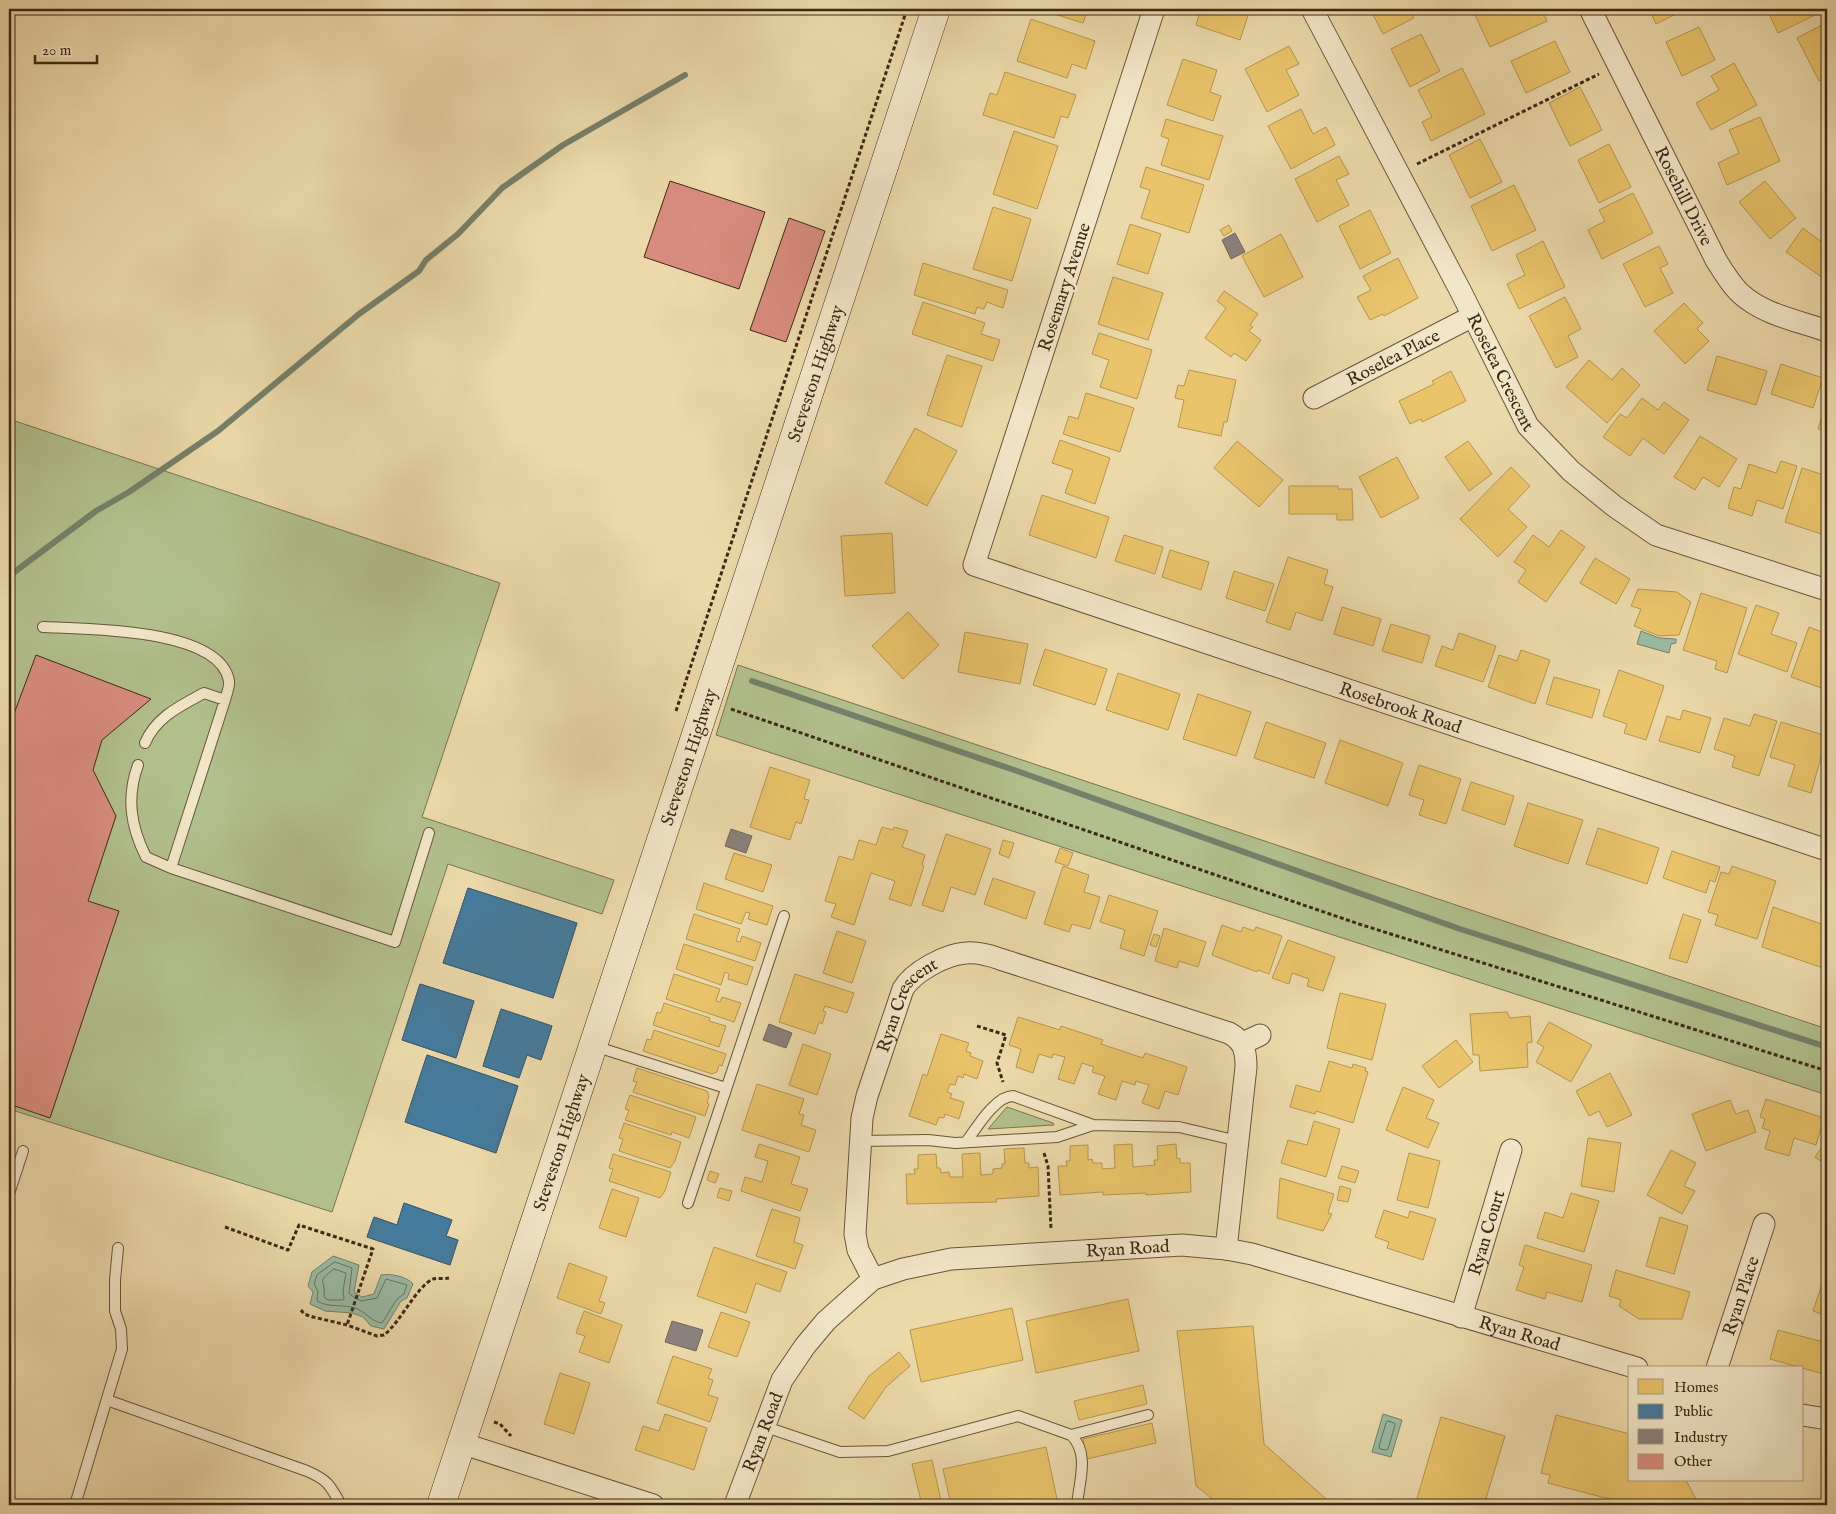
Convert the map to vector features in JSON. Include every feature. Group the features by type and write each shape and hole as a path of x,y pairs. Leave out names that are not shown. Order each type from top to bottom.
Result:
{"main road":[{"name":"Steveston Highway","path":"441,1505 936,9"}],"street":[{"name":"Rosemary Avenue","path":"974,565 1154,9"},
{"name":"Roselea Crescent","path":"1312,9 1528,426 1571,471 1614,506 1656,535 1827,590"},
{"name":"Rosehill Drive","path":"1590,9 1716,260 1729,280 1740,294 1766,310 1827,330"},
{"name":"Roselea Place","path":"1314,398 1472,316"},
{"name":"Rosebrook Road","path":"974,565 1827,850"},
{"name":"Ryan Crescent","path":"873,1279 855,1242 860,1141 865,1101 903,989 908,981 916,974 956,955 974,953 991,956 1251,1039 1246,1057 1226,1249"},
{"name":"Ryan Court","path":"1461,1317 1511,1150"},
{"name":"Ryan Place","path":"1718,1366 1764,1224"},
{"name":"Ryan Road","path":"734,1505 782,1380 805,1346 826,1321 873,1279 903,1268 951,1259 1182,1245 1226,1249 1252,1254 1630,1366"},
{"path":"1804,1415 1827,1419"},
{"path":"461,1443 652,1505"}],"lane":[{"path":"43,626 137,633 178,641 203,651 222,664 229,682 225,700 171,868"},
{"path":"145,743 150,733 164,716 204,693 225,700"},
{"path":"138,765 134,774 131,798 132,825 146,857 171,868 395,942 430,833"},
{"path":"688,1203 784,916"},
{"path":"593,1046 726,1088"},
{"path":"966,1142 997,1103 1007,1096 1013,1096 1093,1125 1179,1127 1238,1141"},
{"path":"860,1141 928,1140 955,1143 1057,1137 1093,1125"},
{"path":"9,1194 23,1151"},
{"path":"75,1505 122,1349 121,1329 115,1311 118,1248"},
{"path":"107,1400 322,1477 341,1505"},
{"path":"1071,1435 1148,1415"},
{"path":"763,1426 840,1452 888,1451 1018,1416 1071,1435 1078,1442 1082,1452 1082,1471 1077,1505"}],"path":[{"path":"1415,165 1606,70"},
{"path":"731,709 1359,924 1827,1071"},
{"path":"977,1026 1006,1035 997,1063 1007,1096"},
{"path":"1040,1138 1048,1166 1051,1229"},
{"path":"225,1227 288,1250 298,1225 373,1249 347,1325"},
{"path":"301,1310 304,1314 313,1317 347,1325 377,1336 384,1336 424,1286 433,1279 449,1278"},
{"path":"500,1424 508,1432"}],"shaded area":[{"path":"9,419 500,583 422,817 614,880 602,914 448,864 332,1212 9,1109"},
{"path":"738,665 1827,1029 1827,1095 716,735"},
{"path":"1007,1107 1053,1123 1054,1125 988,1129"}],"water":[{"path":"1641,631 1659,638 1676,639 1676,643 1671,644 1669,653 1637,644"},
{"path":"333,1256 359,1265 354,1292 362,1297 374,1294 381,1275 398,1276 407,1279 413,1284 407,1298 401,1301 384,1329 371,1326 363,1317 352,1313 325,1311 310,1304 313,1292 308,1286 312,1272"},
{"path":"1383,1414 1402,1420 1391,1457 1372,1452"}],"building: Homes":[{"path":"1053,9 1088,9 1083,23 1051,13"},
{"path":"1201,9 1250,9 1240,40 1196,25"},
{"path":"1370,9 1409,9 1414,18 1383,34"},
{"path":"1482,9 1542,9 1547,21 1490,47 1475,15 1483,11"},
{"path":"1649,9 1686,9 1656,24"},
{"path":"1767,9 1812,9 1815,15 1778,33"},
{"path":"1031,19 1095,41 1086,69 1072,64 1067,78 1017,61"},
{"path":"1824,24 1827,30 1827,77 1819,81 1797,38"},
{"path":"1699,27 1715,60 1682,76 1666,42"},
{"path":"1421,34 1440,71 1410,87 1391,49"},
{"path":"1555,41 1570,72 1526,93 1511,61"},
{"path":"1289,46 1299,64 1286,70 1299,95 1267,112 1245,69"},
{"path":"1183,59 1217,70 1210,92 1221,96 1213,121 1167,105"},
{"path":"1734,63 1757,105 1711,130 1696,103 1719,90 1711,76"},
{"path":"1462,68 1485,114 1431,141 1422,122 1432,117 1418,90"},
{"path":"1005,72 1076,95 1068,118 1061,116 1054,138 983,115 990,93 997,95"},
{"path":"1580,87 1602,130 1570,146 1549,103"},
{"path":"1301,109 1313,134 1326,127 1335,145 1291,169 1268,126"},
{"path":"1760,117 1780,161 1727,185 1718,163 1739,153 1729,130"},
{"path":"1166,119 1223,136 1209,180 1161,165 1169,139 1161,136"},
{"path":"1014,131 1058,146 1037,209 993,194"},
{"path":"1480,139 1502,182 1470,198 1449,155"},
{"path":"1609,144 1631,187 1599,203 1578,160"},
{"path":"1339,156 1349,174 1336,180 1349,205 1317,222 1295,179"},
{"path":"1146,167 1204,185 1189,233 1141,218 1150,190 1140,187"},
{"path":"1765,181 1796,218 1770,239 1739,202"},
{"path":"1514,185 1536,230 1492,251 1471,206"},
{"path":"1633,193 1653,233 1602,259 1588,230 1605,221 1599,210"},
{"path":"993,207 1031,219 1012,281 973,269"},
{"path":"1370,210 1391,253 1360,269 1339,226"},
{"path":"1130,224 1161,234 1148,274 1117,264"},
{"path":"1229,225 1232,231 1224,236 1220,230"},
{"path":"1803,228 1827,246 1827,272 1823,278 1786,252"},
{"path":"1281,234 1303,277 1264,297 1242,256"},
{"path":"1543,241 1565,287 1519,309 1507,284 1525,275 1516,255"},
{"path":"1659,246 1668,264 1660,268 1673,293 1645,307 1623,264"},
{"path":"1398,258 1418,298 1384,316 1383,314 1370,320 1357,297 1371,290 1363,276"},
{"path":"923,263 1008,290 1003,308 987,302 984,309 977,307 975,314 914,295"},
{"path":"1113,277 1163,293 1148,340 1098,324"},
{"path":"1224,291 1258,314 1250,325 1253,327 1249,331 1261,340 1246,361 1234,353 1231,357 1205,338 1226,308 1217,301"},
{"path":"1565,297 1581,329 1568,336 1578,357 1556,368 1529,316"},
{"path":"923,302 985,323 981,334 1000,340 993,361 912,334"},
{"path":"1684,303 1703,323 1697,329 1709,341 1685,364 1654,331"},
{"path":"1099,333 1152,350 1137,399 1100,387 1109,360 1092,354"},
{"path":"947,355 982,366 962,427 927,415"},
{"path":"1717,356 1767,371 1756,405 1707,390"},
{"path":"1589,360 1612,380 1622,368 1640,385 1607,423 1566,387"},
{"path":"1781,364 1823,378 1813,408 1771,394"},
{"path":"1189,370 1236,380 1227,422 1224,422 1221,436 1178,427 1184,400 1175,398 1178,385 1184,386"},
{"path":"1451,371 1466,401 1422,422 1421,419 1410,424 1399,401 1434,384 1432,381"},
{"path":"1086,393 1134,408 1120,452 1063,434 1069,416 1078,419"},
{"path":"1642,398 1658,410 1664,402 1689,420 1664,454 1643,438 1630,456 1603,437 1620,414 1627,418"},
{"path":"1827,399 1827,432 1818,429"},
{"path":"915,428 957,451 927,506 885,483"},
{"path":"1700,436 1737,459 1719,487 1703,477 1695,490 1674,477"},
{"path":"1060,440 1110,458 1095,504 1065,493 1073,470 1052,463"},
{"path":"1237,441 1283,480 1259,507 1214,468"},
{"path":"1468,441 1492,474 1469,491 1445,457"},
{"path":"1397,457 1419,498 1381,518 1359,477"},
{"path":"1781,461 1797,466 1783,509 1757,500 1752,516 1728,508 1734,487 1741,489 1749,464 1776,473"},
{"path":"1511,467 1530,486 1508,509 1527,527 1498,557 1460,519"},
{"path":"1802,468 1827,476 1827,536 1785,522"},
{"path":"1289,486 1338,486 1338,489 1352,489 1353,520 1337,520 1337,514 1289,514"},
{"path":"1042,495 1109,517 1096,558 1029,535"},
{"path":"1561,530 1585,547 1546,602 1518,582 1526,570 1514,562 1533,535 1549,547"},
{"path":"892,533 895,593 845,596 841,536"},
{"path":"1124,535 1163,547 1155,574 1115,561"},
{"path":"1170,550 1209,562 1201,590 1162,577"},
{"path":"1288,557 1328,570 1324,584 1333,587 1322,621 1296,612 1290,630 1266,622"},
{"path":"1595,558 1630,579 1616,604 1580,583"},
{"path":"1234,571 1274,584 1265,611 1226,598"},
{"path":"1638,589 1677,592 1691,602 1679,635 1659,636 1634,626 1641,609 1631,606"},
{"path":"1701,593 1747,608 1727,673 1715,669 1717,661 1683,650"},
{"path":"1756,605 1779,613 1771,634 1797,643 1787,672 1738,654"},
{"path":"1342,607 1381,619 1373,646 1334,634"},
{"path":"908,612 939,645 903,679 872,646"},
{"path":"1391,624 1430,636 1422,663 1382,651"},
{"path":"1809,627 1827,634 1827,648 1824,657 1827,658 1827,690 1791,677"},
{"path":"965,632 1028,644 1020,684 958,672"},
{"path":"1459,633 1496,646 1483,682 1435,666 1442,646 1453,650"},
{"path":"1045,649 1107,669 1095,705 1033,685"},
{"path":"1521,650 1550,660 1535,704 1488,687 1499,655 1517,661"},
{"path":"1619,670 1664,686 1646,740 1624,733 1627,724 1603,716"},
{"path":"1118,673 1180,694 1168,730 1106,710"},
{"path":"1554,677 1600,690 1592,718 1546,704"},
{"path":"1198,694 1251,712 1236,756 1183,739"},
{"path":"1683,710 1711,718 1700,753 1659,741 1667,716 1680,720"},
{"path":"1754,714 1777,721 1759,776 1732,767 1735,756 1714,749 1724,718 1750,726"},
{"path":"1266,722 1326,743 1314,778 1254,758"},
{"path":"1781,722 1827,736 1811,793 1788,786 1795,765 1770,757"},
{"path":"1340,740 1403,763 1388,806 1325,783"},
{"path":"1419,765 1461,779 1446,824 1419,815 1424,800 1409,795"},
{"path":"770,767 810,780 804,799 809,800 801,824 796,822 790,840 750,827"},
{"path":"1827,780 1827,803 1821,800"},
{"path":"1471,782 1514,796 1505,825 1462,810"},
{"path":"1528,803 1583,820 1568,864 1514,846"},
{"path":"882,827 893,830 894,827 908,831 902,847 925,855 922,865 924,866 911,906 889,899 895,881 871,873 854,925 831,917 836,904 825,901 839,856 853,860 859,840 876,845"},
{"path":"1598,828 1659,848 1647,884 1586,864"},
{"path":"946,834 991,849 975,895 951,887 943,912 922,905"},
{"path":"1003,840 1014,843 1009,858 999,854"},
{"path":"1060,848 1073,853 1068,866 1055,862"},
{"path":"1672,851 1720,867 1715,882 1710,880 1706,893 1663,878"},
{"path":"734,853 772,865 763,892 725,879"},
{"path":"1063,866 1089,875 1084,892 1100,897 1090,929 1072,924 1069,932 1044,924"},
{"path":"1732,866 1776,881 1757,939 1715,925 1718,915 1708,912 1721,872 1729,874"},
{"path":"993,878 1035,892 1026,919 984,904"},
{"path":"704,883 773,906 767,925 748,919 750,913 746,912 741,924 696,909"},
{"path":"1109,895 1158,911 1144,956 1120,948 1125,930 1100,922"},
{"path":"1773,907 1827,926 1827,956 1823,968 1762,947"},
{"path":"694,914 740,929 736,941 740,942 742,936 761,943 755,961 686,939"},
{"path":"1683,914 1701,920 1687,963 1669,958"},
{"path":"1222,925 1241,932 1243,927 1254,931 1256,927 1282,936 1269,974 1258,970 1257,972 1212,955"},
{"path":"1164,928 1206,942 1198,967 1179,961 1177,968 1155,961"},
{"path":"837,931 866,941 852,983 823,973"},
{"path":"1154,934 1160,936 1156,947 1150,945"},
{"path":"1288,940 1335,957 1323,991 1307,986 1309,979 1292,973 1289,984 1272,978"},
{"path":"684,944 753,967 747,985 728,979 729,974 725,972 721,985 676,969"},
{"path":"674,974 720,989 716,1001 720,1002 722,997 741,1003 734,1022 666,999"},
{"path":"795,974 854,993 847,1013 825,1006 823,1011 826,1012 822,1024 819,1022 815,1034 779,1022"},
{"path":"1340,993 1386,1004 1372,1060 1327,1048"},
{"path":"664,1003 710,1018 709,1021 726,1026 719,1047 653,1025 657,1012 661,1013"},
{"path":"1507,1012 1510,1018 1530,1016 1532,1042 1527,1043 1528,1067 1480,1071 1479,1055 1473,1055 1470,1014"},
{"path":"1018,1017 1060,1030 1061,1026 1103,1040 1101,1044 1143,1058 1145,1053 1187,1067 1178,1095 1165,1091 1159,1109 1142,1103 1149,1085 1136,1081 1135,1085 1122,1081 1116,1100 1098,1094 1105,1076 1092,1072 1094,1067 1082,1063 1074,1084 1058,1079 1065,1057 1053,1054 1052,1058 1039,1054 1033,1073 1016,1067 1021,1049 1009,1045"},
{"path":"1549,1022 1592,1045 1571,1082 1536,1062 1544,1047 1537,1043"},
{"path":"654,1030 726,1054 722,1066 719,1065 717,1072 712,1074 643,1051 647,1039 651,1040"},
{"path":"941,1034 969,1043 966,1051 971,1053 970,1056 983,1061 977,1079 964,1074 963,1078 958,1076 955,1085 950,1084 947,1092 952,1094 950,1098 964,1102 959,1119 945,1114 944,1118 939,1117 936,1125 909,1116 923,1074 927,1076"},
{"path":"1456,1040 1473,1062 1439,1088 1422,1066"},
{"path":"803,1044 831,1054 817,1095 789,1085"},
{"path":"1329,1061 1352,1068 1353,1064 1366,1068 1365,1071 1368,1072 1353,1123 1316,1111 1315,1114 1290,1107 1296,1085 1320,1092"},
{"path":"637,1068 707,1091 709,1096 707,1103 709,1104 705,1116 633,1092 637,1082 633,1081"},
{"path":"1610,1073 1632,1115 1607,1127 1599,1111 1589,1116 1576,1091"},
{"path":"757,1084 804,1099 799,1114 804,1115 801,1125 816,1130 809,1152 742,1130"},
{"path":"1403,1087 1434,1100 1426,1118 1439,1123 1428,1148 1386,1130"},
{"path":"630,1095 696,1117 689,1138 672,1132 671,1135 625,1120 629,1110 625,1109"},
{"path":"1766,1099 1824,1118 1816,1145 1794,1138 1789,1156 1765,1149 1770,1131 1762,1128 1765,1119 1760,1117"},
{"path":"1730,1100 1736,1114 1748,1110 1756,1132 1706,1151 1692,1114"},
{"path":"1314,1121 1340,1129 1326,1177 1281,1163 1288,1140 1307,1145"},
{"path":"624,1123 681,1142 675,1161 670,1168 619,1151 623,1139 619,1138"},
{"path":"1588,1138 1621,1143 1614,1192 1581,1186"},
{"path":"1827,1139 1827,1166 1815,1157"},
{"path":"759,1144 800,1157 791,1184 808,1189 800,1211 741,1191 745,1177 762,1182 768,1161 755,1157"},
{"path":"1132,1144 1133,1167 1155,1165 1154,1160 1158,1160 1157,1146 1176,1144 1177,1159 1180,1158 1180,1163 1190,1163 1191,1192 1103,1195 1103,1192 1060,1195 1058,1166 1067,1166 1066,1161 1070,1161 1070,1146 1088,1145 1088,1160 1092,1159 1093,1163 1102,1163 1102,1169 1115,1168 1114,1145"},
{"path":"1024,1148 1025,1163 1029,1163 1029,1168 1038,1167 1039,1196 996,1199 997,1202 907,1204 906,1174 915,1174 914,1169 918,1169 918,1155 936,1154 937,1168 940,1168 941,1173 949,1172 950,1177 963,1177 962,1154 980,1153 981,1175 993,1174 993,1169 1002,1168 1002,1164 1005,1164 1004,1149"},
{"path":"1671,1150 1696,1163 1684,1186 1695,1191 1682,1214 1647,1195"},
{"path":"1409,1153 1440,1161 1428,1208 1397,1200"},
{"path":"613,1154 671,1172 665,1191 660,1198 609,1181 613,1169 609,1168"},
{"path":"1342,1166 1359,1171 1355,1183 1338,1178"},
{"path":"710,1171 719,1174 715,1183 707,1180"},
{"path":"1280,1178 1334,1194 1328,1213 1332,1214 1323,1231 1277,1218"},
{"path":"1340,1186 1351,1189 1348,1202 1337,1200"},
{"path":"720,1188 732,1191 729,1201 717,1197"},
{"path":"612,1189 639,1198 626,1237 599,1228"},
{"path":"1571,1193 1599,1201 1584,1252 1537,1238 1545,1212 1563,1218"},
{"path":"772,1209 800,1218 794,1242 803,1245 795,1269 756,1256"},
{"path":"1384,1210 1408,1218 1410,1211 1436,1219 1423,1260 1387,1248 1389,1242 1375,1237"},
{"path":"1660,1217 1688,1226 1674,1274 1646,1266"},
{"path":"1525,1245 1592,1265 1582,1302 1547,1292 1545,1299 1516,1290 1524,1267 1519,1265"},
{"path":"714,1247 787,1272 780,1292 756,1283 746,1313 697,1296"},
{"path":"569,1263 607,1277 599,1301 605,1303 601,1314 557,1298"},
{"path":"1827,1269 1827,1316 1813,1311"},
{"path":"1616,1270 1690,1292 1682,1319 1639,1319 1619,1306 1621,1300 1609,1296"},
{"path":"1128,1299 1139,1351 1036,1373 1026,1321"},
{"path":"1012,1308 1023,1360 921,1382 910,1330"},
{"path":"584,1311 622,1325 609,1363 579,1352 585,1336 576,1333"},
{"path":"721,1312 750,1322 737,1357 708,1347"},
{"path":"1253,1326 1264,1444 1333,1505 1220,1505 1196,1486 1177,1331"},
{"path":"1778,1330 1827,1343 1827,1375 1804,1369 1804,1366 1795,1366 1770,1359"},
{"path":"899,1352 910,1366 886,1387 864,1419 848,1408 869,1376"},
{"path":"673,1356 712,1369 708,1378 713,1380 708,1395 718,1398 710,1422 657,1403"},
{"path":"560,1373 590,1383 574,1434 544,1424"},
{"path":"1143,1385 1147,1404 1079,1420 1074,1401"},
{"path":"665,1414 707,1428 694,1470 635,1450 643,1426 659,1431"},
{"path":"1556,1415 1628,1433 1628,1482 1687,1482 1699,1505 1623,1505 1621,1502 1548,1483 1550,1475 1541,1473"},
{"path":"1441,1417 1505,1436 1484,1505 1415,1505"},
{"path":"1152,1423 1156,1443 1087,1459 1083,1439"},
{"path":"1046,1447 1057,1499 1028,1505 951,1505 943,1469"},
{"path":"932,1460 942,1505 922,1505 912,1464"},
{"path":"1157,1499 1158,1505 1131,1505"}],"building: Public":[{"path":"468,888 577,923 553,998 443,963"},
{"path":"468,888 577,923 553,998 443,963"},
{"path":"420,984 474,1001 456,1058 402,1040"},
{"path":"420,984 474,1001 456,1058 402,1040"},
{"path":"501,1009 552,1026 541,1060 527,1055 519,1078 483,1066"},
{"path":"501,1009 552,1026 541,1060 527,1055 519,1078 483,1066"},
{"path":"427,1055 518,1086 496,1153 405,1122"},
{"path":"427,1055 518,1086 496,1153 405,1122"},
{"path":"404,1203 452,1220 446,1236 458,1240 450,1265 367,1237 374,1217 397,1225"},
{"path":"404,1203 452,1220 446,1236 458,1240 450,1265 367,1237 374,1217 397,1225"}],"building: Industry":[{"path":"1235,233 1245,252 1231,259 1222,240"},
{"path":"731,829 752,836 746,853 725,846"},
{"path":"769,1024 792,1033 786,1048 763,1040"},
{"path":"672,1321 703,1330 696,1351 665,1342"}],"building: Other":[{"path":"670,181 765,212 739,289 644,257"},
{"path":"789,218 825,231 786,342 750,330"},
{"path":"36,655 151,699 102,740 93,770 116,816 88,901 119,911 50,1118 9,1104 9,727"}],"waterway":[{"path":"9,576 96,511 129,492 218,431 359,314 419,271 426,260 458,234 502,188 563,145 685,75"},
{"path":"752,681 1017,771 1460,929 1827,1047"}]}
